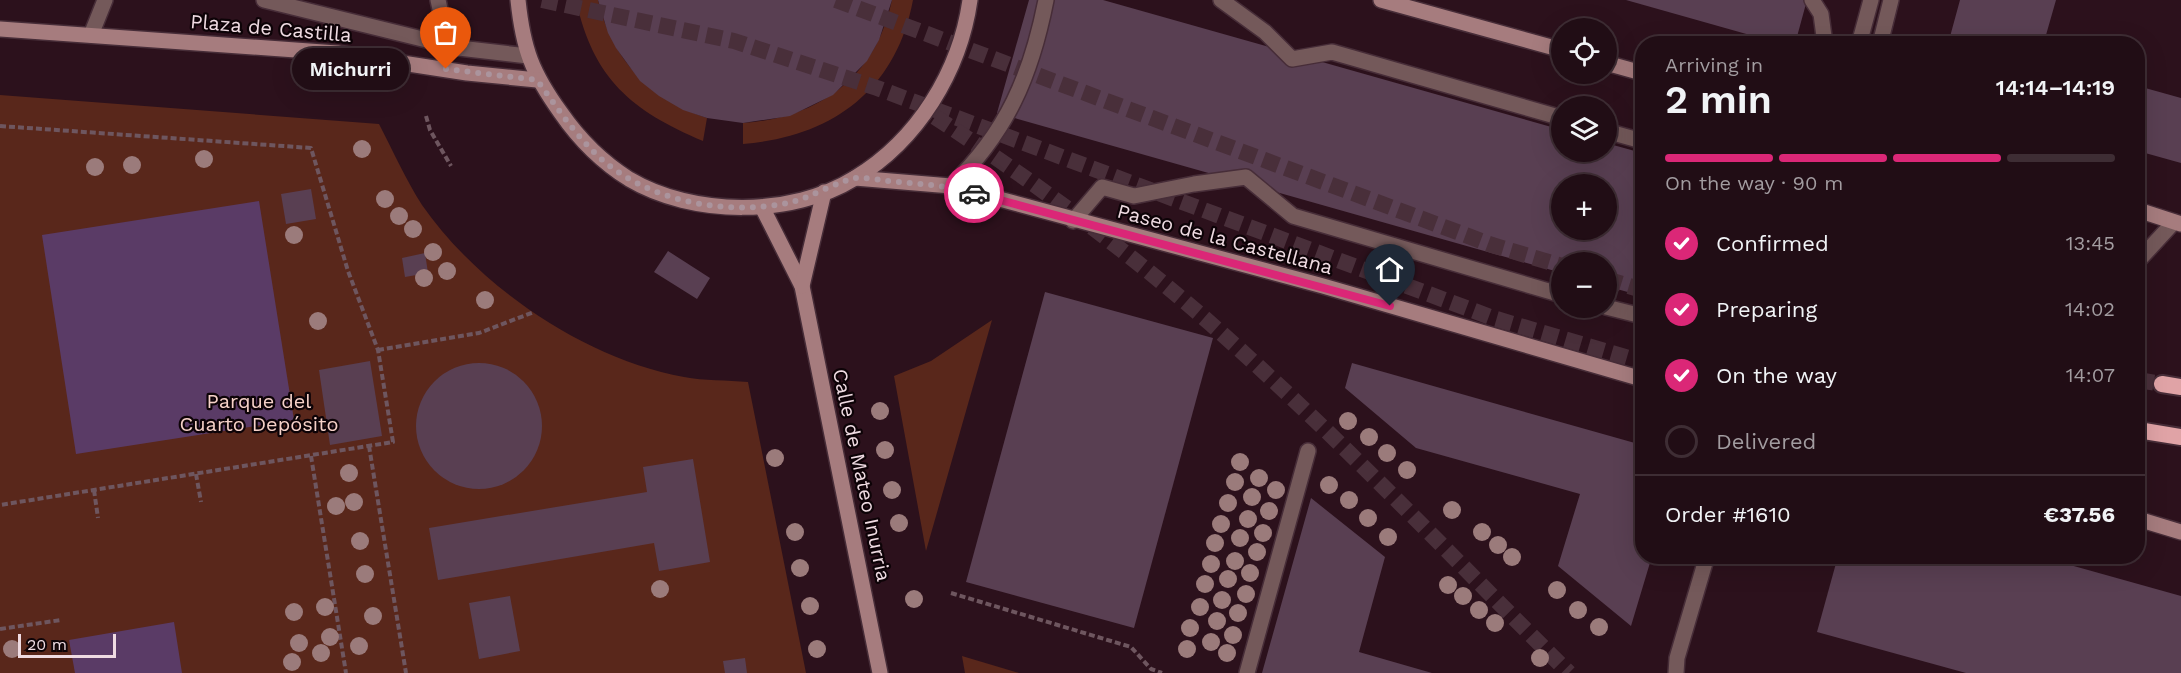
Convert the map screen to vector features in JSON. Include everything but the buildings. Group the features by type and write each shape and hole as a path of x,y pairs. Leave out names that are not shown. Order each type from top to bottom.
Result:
{"highway":[{"path":"2162,384 2181,387"},
{"path":"2145,431 2181,436"}],"main road":[{"path":"518,0 528,56 537,80 572,129 598,156 630,179 659,192 702,204 733,208 789,203 824,192 855,178 886,154 911,129 942,87 958,52 970,0"},
{"path":"1381,0 1551,47"},
{"name":"Plaza de Castilla","path":"0,29 337,53 467,73 537,80"},
{"path":"1617,66 1635,71"},
{"name":"Paseo de la Castellana","path":"855,178 951,186 1073,221 1323,286 1635,377"},
{"name":"Calle de Mateo Inurria","path":"802,286 824,192"},
{"name":"Calle de Mateo Inurria","path":"762,207 802,286 880,673"},
{"path":"2145,212 2178,223"},
{"path":"2145,521 2181,532"}],"street":[{"path":"91,35 105,0"},
{"path":"264,0 459,48 528,56"},
{"path":"438,0 445,32 459,48"},
{"path":"951,186 996,137 1014,104 1036,44 1046,0"},
{"path":"1221,0 1264,32 1292,59 1332,52 1551,115"},
{"path":"1812,0 1821,14 1824,36"},
{"path":"1860,36 1871,0"},
{"path":"1882,36 1891,0"},
{"path":"1617,134 1635,139"},
{"name":"Paseo de la Castellana","path":"1073,221 1102,187 1134,196 1246,177 1293,216 1551,292"},
{"path":"2145,254 2178,223"},
{"path":"1617,310 1635,314"},
{"path":"1247,673 1308,451"},
{"path":"1677,673 1677,658 1705,564"}],"path":[{"path":"426,116 430,130 452,166"},
{"path":"0,126 311,148 348,271 378,350 393,442 0,505"},
{"path":"378,350 479,333 534,312"},
{"path":"369,446 406,673"},
{"path":"311,456 346,673"},
{"path":"196,474 201,502"},
{"path":"94,490 98,518"},
{"path":"951,593 1131,647 1151,669 1162,673"},
{"path":"0,629 61,620"}],"green space":[{"path":"576,0 598,0 604,22 613,41 636,74 651,88 668,100 707,118 703,141 656,117 619,89 593,51 583,28"},
{"path":"892,0 913,0 904,32 892,60 875,84 855,104 831,119 804,131 775,140 743,144 743,123 771,119 819,102 840,88 858,71 873,51 884,27"},
{"name":"Parque del Cuarto Depósito","path":"0,95 379,124 422,205 446,235 473,264 537,315 609,354 647,368 684,377 748,382 806,673 0,673"},
{"path":"992,320 926,551 894,376 931,361"},
{"path":"962,656 1019,673 965,673"}],"shaded area":[{"path":"259,201 294,420 76,454 42,235"},
{"path":"174,622 182,673 75,673 69,640"}],"tunnel":[{"path":"542,0 734,41 877,88 1493,318 1635,360"},
{"path":"836,0 1492,245 1551,263"},
{"path":"935,117 1007,165 1077,216 1145,268 1211,324 1303,408 1569,673"},
{"path":"1617,282 1635,288"},
{"path":"2145,381 2162,384"}],"way so far":[{"path":"446,69 537,80 572,129 598,156 630,179 659,192 702,204 733,208 789,203 824,192 855,178 951,186 974,193"}],"place":[{"name":"Michurri","path":"446,69"}],"route":[{"path":"974,193 1390,306"}]}
